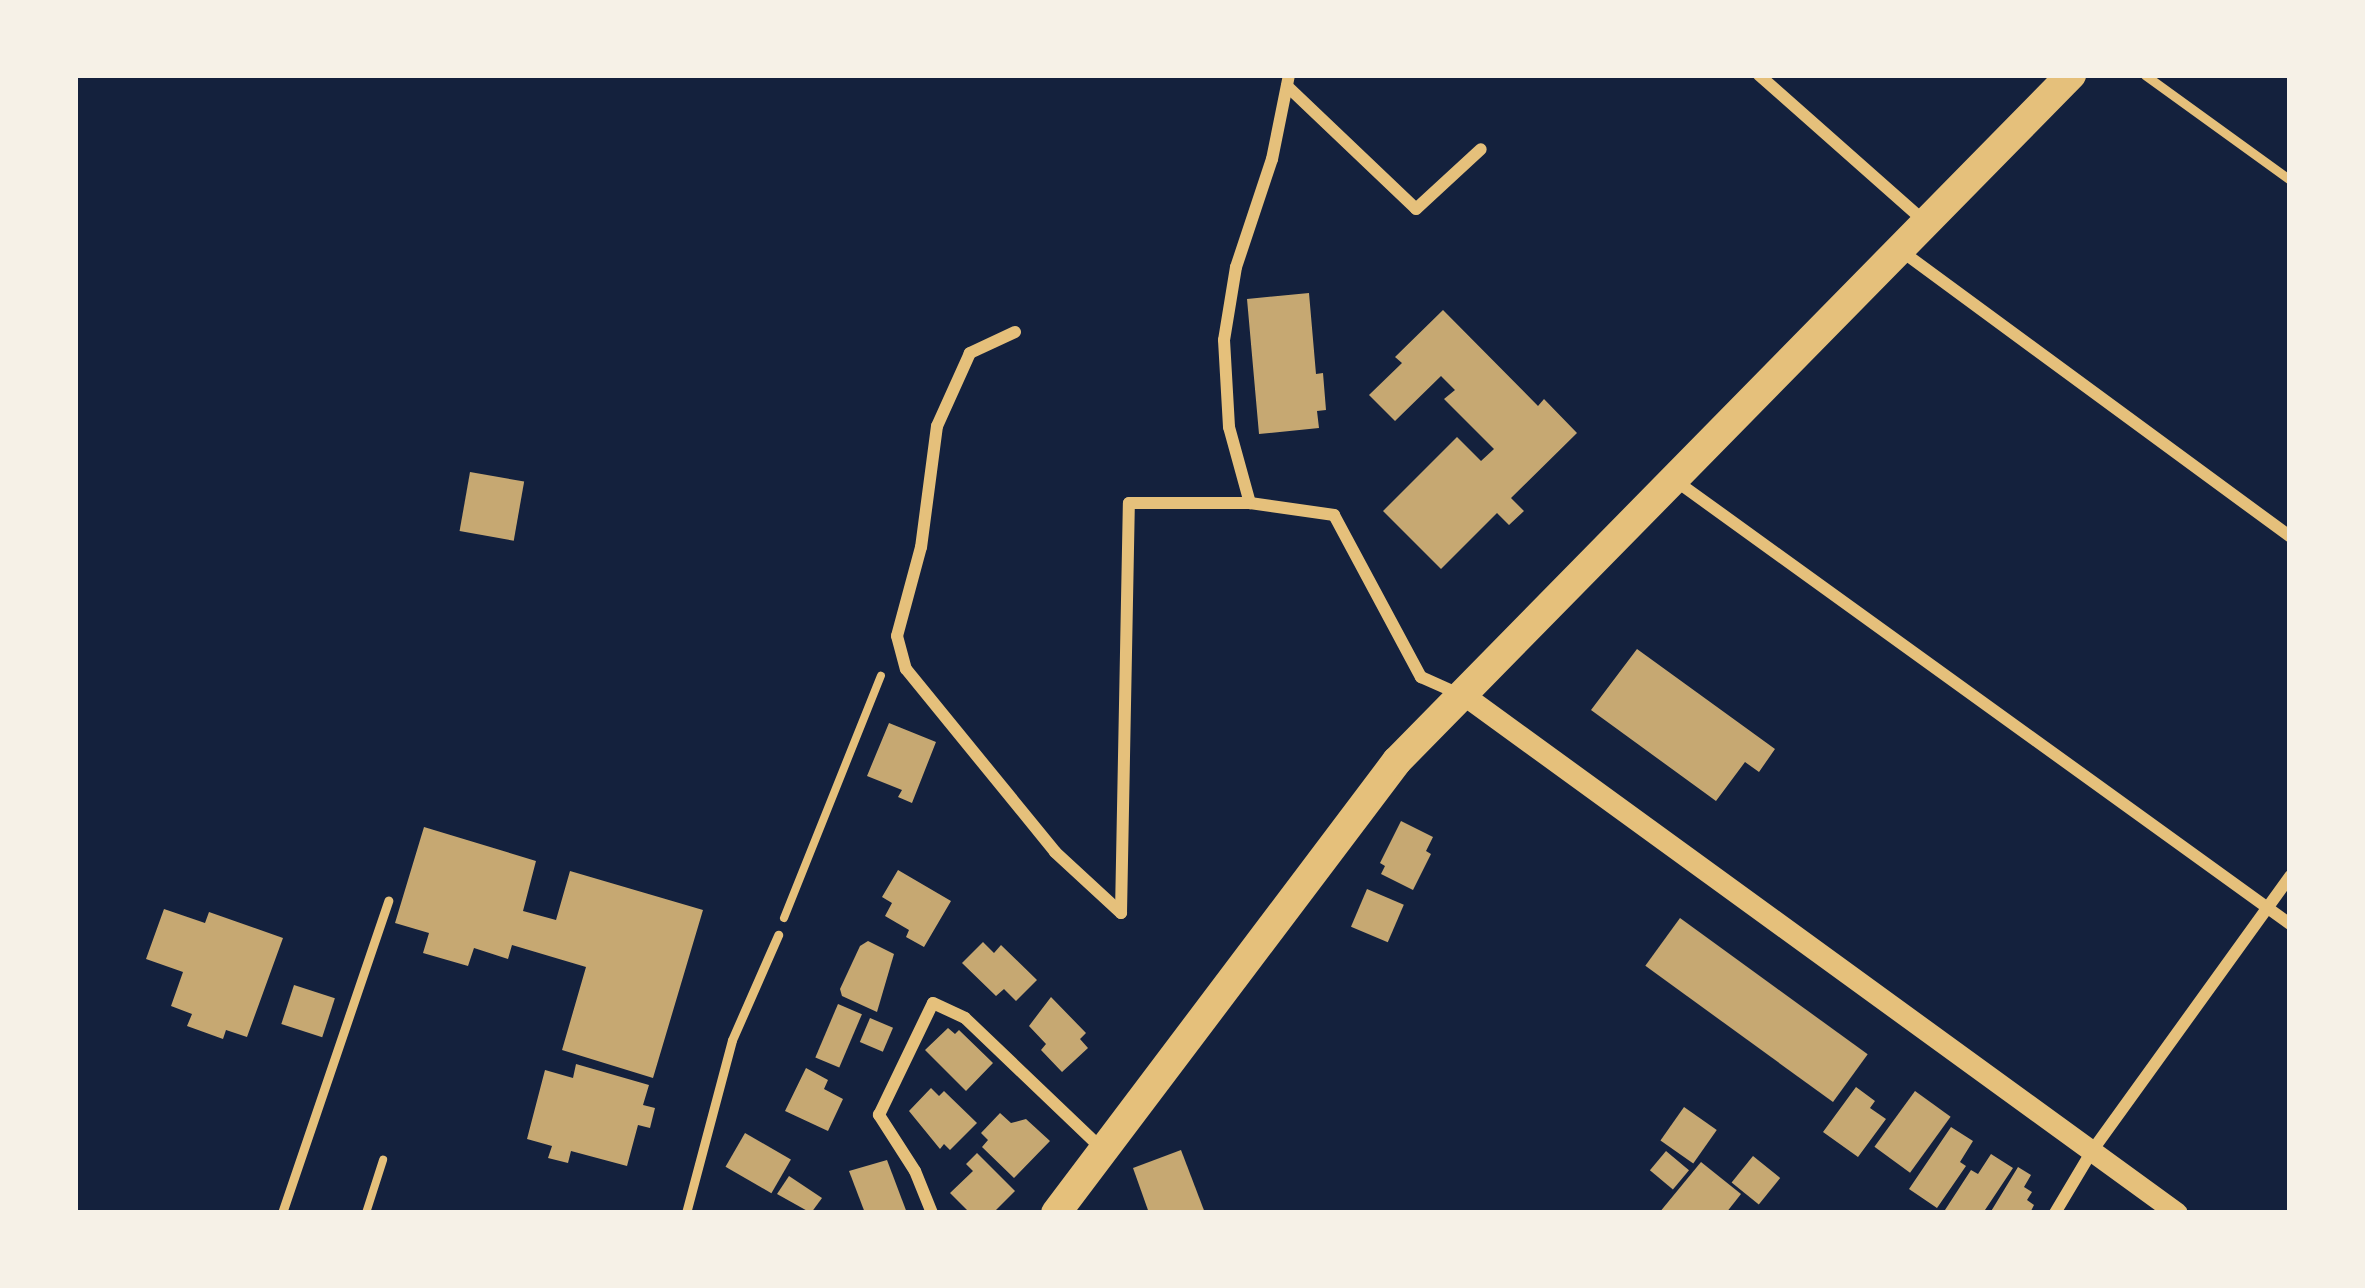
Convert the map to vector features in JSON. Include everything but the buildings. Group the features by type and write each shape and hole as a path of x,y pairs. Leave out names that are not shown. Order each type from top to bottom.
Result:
{"main road":[{"path":"1056,1213 1371,795 2071,75"}],"street":[{"path":"1759,75 1926,223"},
{"path":"1288,81 1416,209 1481,149"},
{"path":"1250,502 1229,427 1225,340 1236,267 1271,159 1288,81"},
{"path":"1899,250 2290,537"},
{"path":"1015,332 970,353 937,426 922,547 897,636 906,669 920,688 1055,852 1121,913 1129,502 1250,502 1334,515 1421,677 1464,695 2177,1213"},
{"path":"1675,480 2290,924"},
{"path":"2055,1213 2092,1151 2290,876"},
{"path":"932,1213 915,1171 879,1115 933,1003 965,1018 1103,1150"}],"lane":[{"path":"2145,75 2290,180"},
{"path":"281,1213 388,901"},
{"path":"686,1213 732,1040 778,934"}],"path":[{"path":"778,934 897,636"},
{"path":"366,1213 383,1160"}]}
